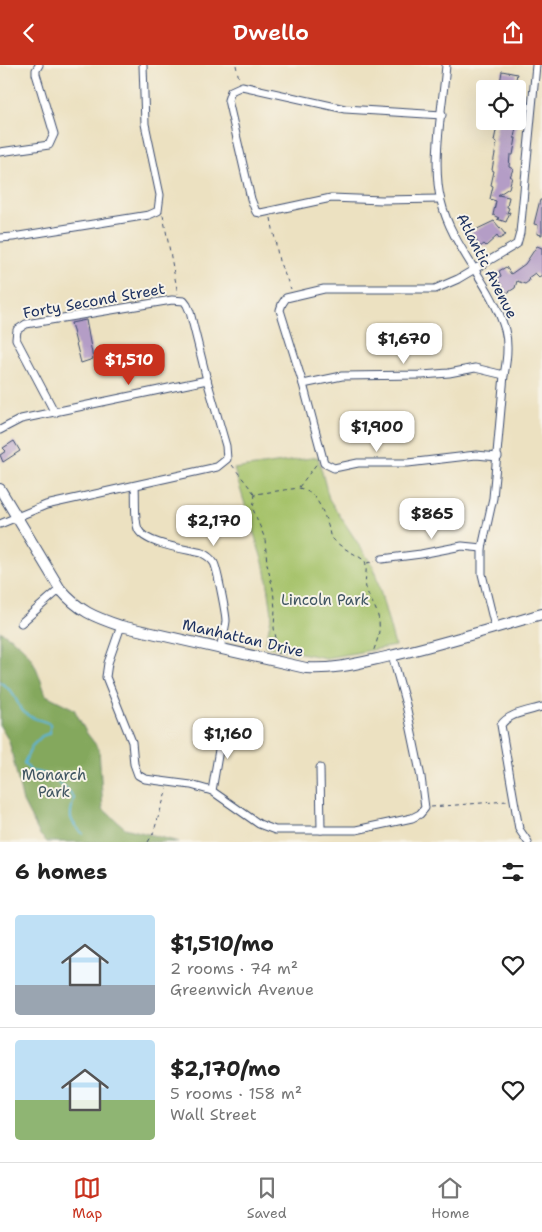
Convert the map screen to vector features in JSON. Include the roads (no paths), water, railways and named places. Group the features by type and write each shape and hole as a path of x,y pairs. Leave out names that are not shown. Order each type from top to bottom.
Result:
{"street":[{"path":"0,152 49,145 54,134 36,74 39,65"},
{"path":"0,238 156,213 160,205 160,195 145,124 143,65"},
{"name":"Atlantic Avenue","path":"446,65 438,164 440,199 450,227 498,312 504,330 507,359 493,498 482,548 482,574 495,627"},
{"path":"498,457 476,455 408,463 358,463 334,468 324,463 303,384 280,310 286,298 324,289 435,289 475,270 514,248 519,240 536,65"},
{"path":"440,199 382,201 331,197 261,213 256,212 251,199 228,100 231,91 242,87 345,109 442,115"},
{"name":"Forty Second Street","path":"55,413 16,339 17,330 26,324 49,320 179,300 184,301 190,312 226,446 227,459 217,467 135,486"},
{"path":"303,384 342,376 449,373 475,369 504,375"},
{"path":"0,431 21,419 207,381"},
{"path":"0,524 46,505 135,486 137,525 141,534 150,540 207,555 215,565 226,622 220,648"},
{"name":"Manhattan Drive","path":"0,489 60,589 78,608 94,617 121,626 306,668 323,669 427,648 542,613"},
{"path":"382,559 462,546 482,548"},
{"path":"21,623 60,589"},
{"path":"121,626 108,663 106,677 132,742 134,764 138,775 145,779 212,791 259,824 275,829 356,830 412,818 420,814 425,808 421,777 406,705 392,655"},
{"path":"528,842 519,829 501,725 504,719 542,707"},
{"path":"212,791 223,726"},
{"path":"320,768 321,830"}],"waterway":[{"path":"0,682 8,688 25,713 50,724 50,733 42,736 32,746 24,763 31,771 46,774 69,791 74,798 71,809 72,821 83,834"}],"park label":[{"name":"Lincoln Park","path":"325,600"},
{"name":"Monarch Park","path":"54,784"}]}
